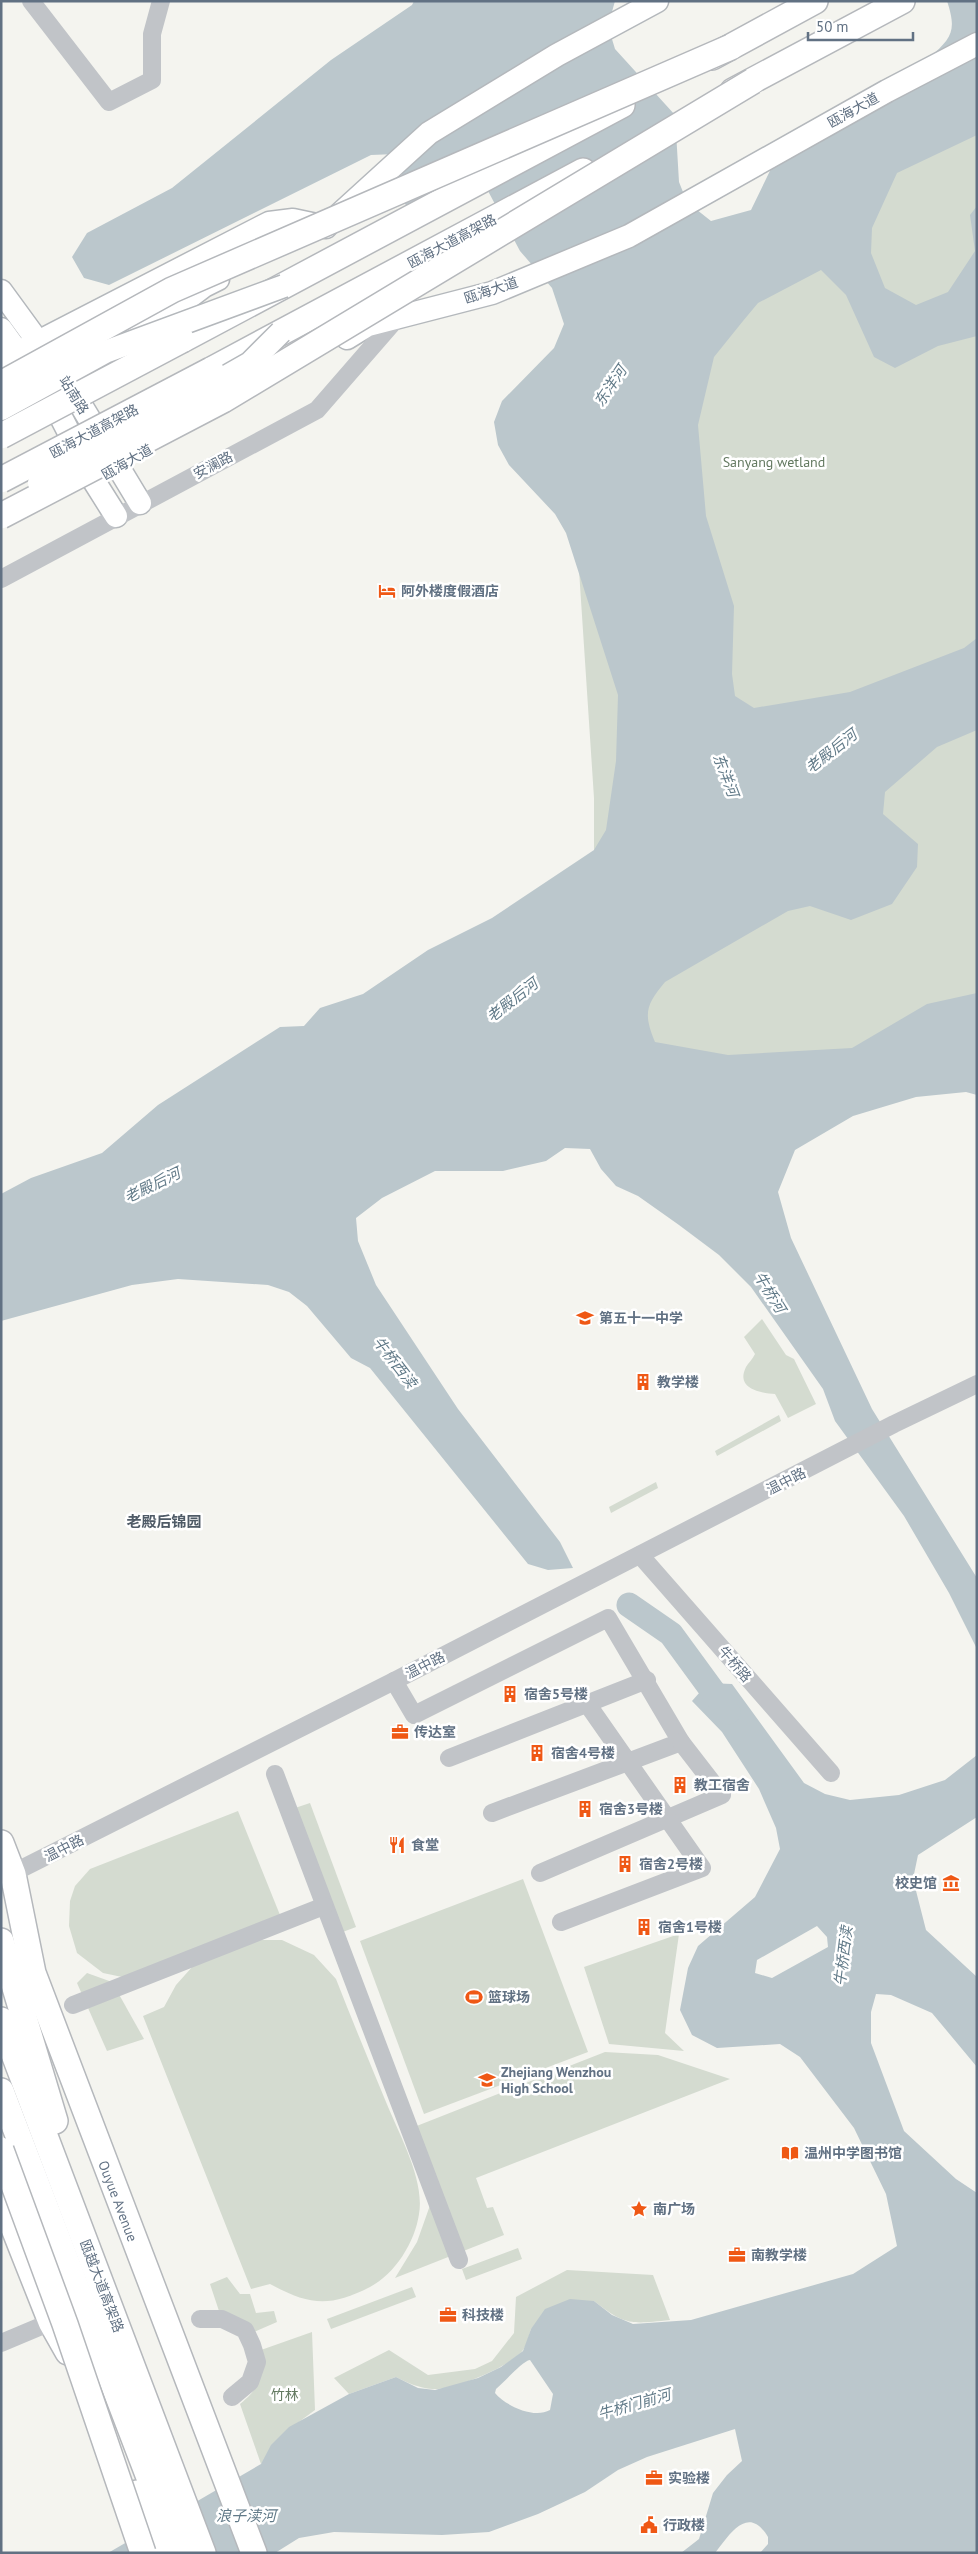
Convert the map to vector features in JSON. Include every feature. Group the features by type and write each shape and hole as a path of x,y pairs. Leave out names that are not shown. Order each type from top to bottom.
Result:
{"highway":[{"path":"1,436 816,1"},
{"name":"瓯海大道高架路","path":"1,480 902,1"},
{"path":"1,384 172,290 731,47"},
{"path":"1,516 223,400 753,81"},
{"name":"Ouyue Avenue","path":"1,1843 7,1876 33,1973 254,2553"},
{"path":"1,1942 68,2166 90,2254"},
{"name":"瓯越大道高架路","path":"1,2020 203,2553"},
{"name":"瓯越大道高架路","path":"1,2090 178,2553"},
{"path":"1,2150 65,2324 143,2553"},
{"path":"1,2196 51,2322 114,2430 159,2553"}],"main road":[{"path":"1,423 70,387 204,286 326,227 429,133 557,55 657,1"},
{"name":"瓯海大道","path":"1,525 94,481 368,325 492,293 629,236 887,91 977,44"},
{"path":"10,356 269,223 293,220 326,227"},
{"path":"1,409 104,352 284,286"},
{"name":"站南路","path":"1,291 70,387 117,468 140,503"},
{"name":"站南路","path":"1,329 10,356 50,396 94,481 116,516"},
{"path":"1,505 250,363 281,332"}],"street":[{"path":"31,1 109,102 152,80 152,34 161,1"},
{"name":"安澜路","path":"1,579 317,410 396,318"},
{"name":"温中路","path":"7,1876 394,1681 894,1424 977,1384"},
{"name":"牛桥路","path":"640,1555 831,1773"},
{"path":"394,1681 414,1715 608,1618 647,1680 681,1742 722,1795 540,1873"},
{"path":"449,1758 588,1705 647,1680"},
{"path":"561,1922 702,1868 588,1705"},
{"path":"492,1813 681,1742"},
{"path":"275,1774 459,2260"},
{"path":"74,2005 324,1906"},
{"path":"200,2319 222,2319 230,2322 244,2330 252,2344 257,2362 250,2382 232,2397"},
{"path":"1,2343 51,2322"}],"green space":[{"name":"Sanyang wetland","path":"977,113 977,1080 594,1095 594,798 564,342"},
{"path":"762,1319 786,1355 794,1359 816,1404 788,1418 775,1394 757,1391 747,1385 744,1380 746,1367 755,1354 744,1337"},
{"path":"779,1415 781,1421 717,1456 715,1451"},
{"path":"656,1482 658,1488 611,1513 609,1507"},
{"path":"310,1803 356,1927 340,1933 295,1808"},
{"path":"238,1811 280,1915 127,1978 103,1973 77,1953 69,1926 70,1901 75,1886 90,1869"},
{"name":"篮球场","path":"523,1879 588,2052 424,2114 360,1941"},
{"path":"679,1934 665,2033 684,2051 609,2044 584,1967"},
{"path":"249,1940 282,1940 314,1955 336,1979 415,2172 420,2201 419,2214 413,2235 402,2256 388,2274 370,2287 356,2294 331,2301 308,2300 270,2284 251,2289 143,2016 164,2007 176,1985 193,1966"},
{"path":"87,1973 112,1982 144,2039 107,2051 77,1983"},
{"path":"605,2052 658,2055 730,2079 476,2178 487,2208 493,2207 504,2235 395,2278 417,2242 434,2194 409,2129"},
{"path":"518,2248 522,2259 466,2280 462,2269"},
{"path":"567,2270 653,2275 670,2320 629,2321 614,2315 594,2301 531,2329 527,2343 517,2356 495,2370 467,2382 441,2389 432,2389 414,2385 396,2377 349,2394 334,2378 389,2350 428,2375 475,2369 492,2361 514,2333 516,2297"},
{"path":"227,2277 240,2294 250,2294 256,2313 274,2311 277,2322 252,2333 220,2314 210,2284"},
{"path":"412,2287 416,2297 331,2329 327,2319"},
{"name":"竹林","path":"312,2332 315,2410 284,2433 261,2464 240,2404 253,2392 259,2380 261,2350"}],"water":[{"path":"414,1 615,1 608,26 615,49 675,115 679,182 687,202 711,221 751,210 783,144 929,58 937,51 947,39 952,27 947,1 977,1 977,135 897,173 872,228 871,253 885,288 916,305 948,292 975,251 970,215 977,206 977,336 938,346 895,368 874,357 846,295 821,270 758,303 714,357 698,425 706,516 734,606 732,674 735,696 754,708 850,692 964,648 977,638 977,730 937,747 885,792 883,814 918,844 917,867 892,904 851,920 810,906 788,911 665,982 650,1003 648,1016 655,1042 728,1055 852,1048 927,1004 977,993 977,1095 966,1092 916,1097 853,1116 795,1150 778,1192 791,1238 872,1409 977,1578 977,1649 949,1593 904,1516 835,1421 823,1389 751,1287 719,1255 679,1225 638,1196 616,1186 601,1169 590,1149 565,1148 546,1161 503,1171 435,1171 382,1198 356,1218 358,1241 376,1285 458,1409 560,1542 573,1568 548,1570 528,1564 370,1368 351,1358 307,1306 289,1292 268,1285 178,1279 132,1285 1,1321 1,1194 31,1178 102,1153 158,1105 280,1027 304,1026 320,1008 363,994 428,950 492,918 594,850 606,830 616,761 618,695 566,533 555,514 509,465 498,445 494,422 502,401 554,348 564,324 552,288 520,251 480,176 446,179 430,196 408,207 400,199 403,163 396,154 371,155 109,285 84,278 72,257 87,233 172,188 331,60 412,5"},
{"path":"708,1683 732,1684 804,1783 825,1794 850,1800 899,1795 945,1780 977,1755 977,1817 918,1855 913,1879 926,1930 977,1977 977,2067 932,2013 891,1995 876,1994 871,2012 871,2043 904,2131 956,2179 977,2193 977,2553 760,2553 768,2544 768,2537 761,2527 753,2523 746,2523 733,2531 715,2553 681,2553 699,2539 713,2493 727,2475 742,2461 735,2429 647,2457 618,2470 585,2492 538,2514 489,2532 442,2535 334,2532 299,2538 275,2553 108,2553 261,2464 271,2445 289,2427 349,2394 396,2377 418,2388 435,2390 478,2378 501,2367 523,2351 531,2329 545,2309 570,2299 594,2301 612,2315 633,2324 691,2320 853,2274 897,2246 886,2194 854,2128 800,2057 780,2044 717,2048 692,2035 680,2010 688,1968 698,1946 755,1897 780,1849 776,1828 759,1789 722,1732 692,1701","holes":["817,1926 827,1937 828,1947 772,1978 755,1973 757,1960","530,2360 553,2394 550,2410 536,2413 521,2410 506,2402 495,2393 496,2389 518,2368"]}],"waterway":[{"name":"牛桥西渎","path":"629,1605 671,1634 728,1712"}],"place":[{"name":"阿外楼度假酒店","path":"387,591"},
{"name":"第五十一中学","path":"585,1318"},
{"name":"教学楼","path":"643,1382"},
{"name":"宿舍5号楼","path":"510,1694"},
{"name":"传达室","path":"400,1732"},
{"name":"宿舍4号楼","path":"537,1753"},
{"name":"教工宿舍","path":"680,1785"},
{"name":"宿舍3号楼","path":"585,1809"},
{"name":"食堂","path":"397,1845"},
{"name":"宿舍2号楼","path":"625,1864"},
{"name":"校史馆","path":"951,1883"},
{"name":"宿舍1号楼","path":"644,1927"},
{"name":"篮球场","path":"474,1997"},
{"name":"Zhejiang Wenzhou High School","path":"487,2080"},
{"name":"温州中学图书馆","path":"790,2153"},
{"name":"南广场","path":"639,2209"},
{"name":"南教学楼","path":"737,2255"},
{"name":"科技楼","path":"448,2315"},
{"name":"实验楼","path":"654,2478"},
{"name":"行政楼","path":"649,2525"}],"district":[{"name":"老殿后锦园","path":"164,1521"}],"water label":[{"name":"东洋河","path":"610,386"},
{"name":"老殿后河","path":"831,751"},
{"name":"东洋河","path":"726,775"},
{"name":"老殿后河","path":"512,1000"},
{"name":"老殿后河","path":"152,1185"},
{"name":"牛桥河","path":"770,1292"},
{"name":"牛桥门前河","path":"634,2404"},
{"name":"浪子渎河","path":"246,2515"}]}
